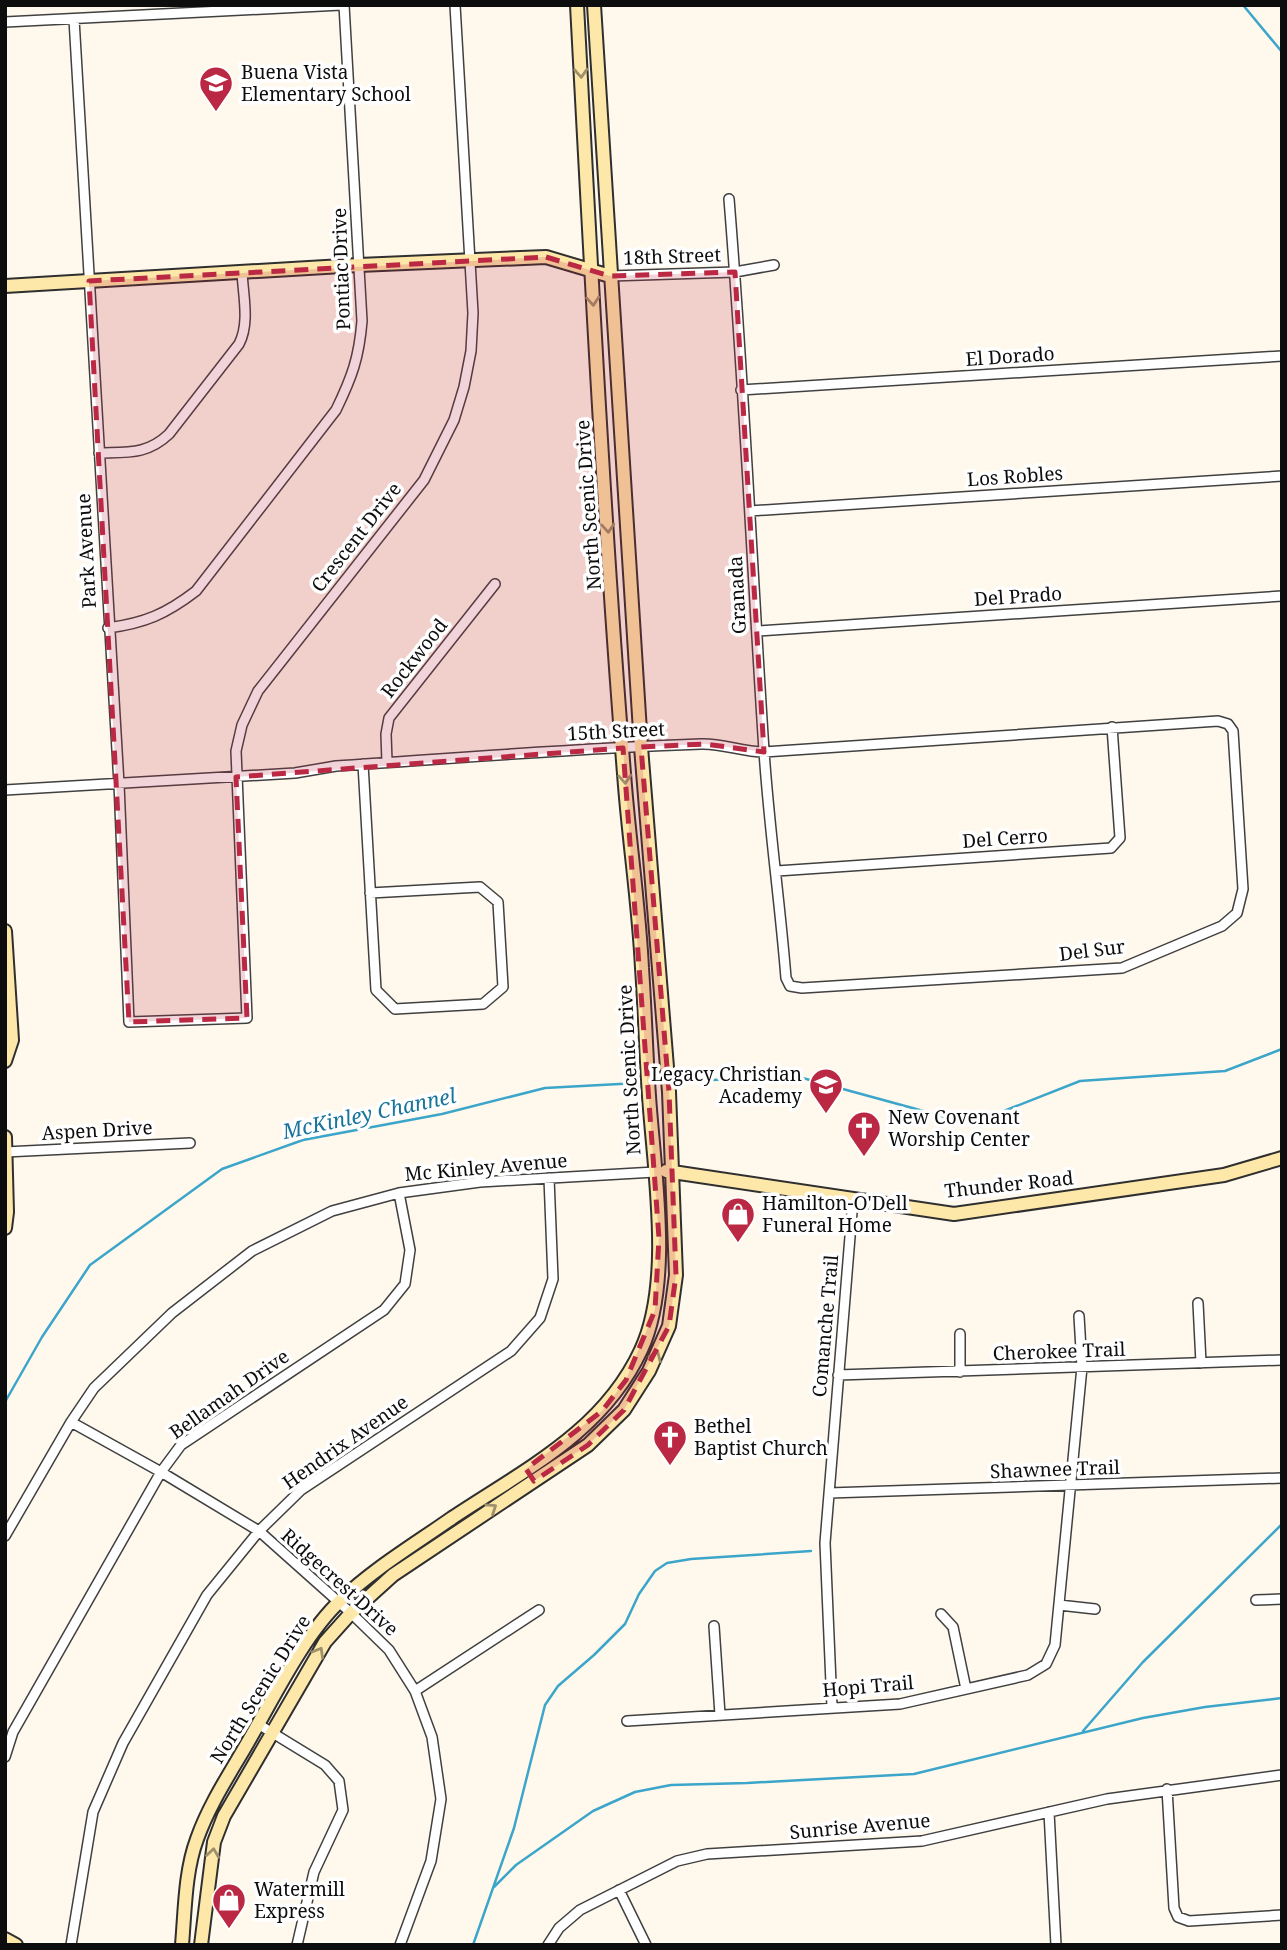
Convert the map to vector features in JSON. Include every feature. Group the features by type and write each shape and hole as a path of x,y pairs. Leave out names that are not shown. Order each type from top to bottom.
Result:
{"main road":[{"name":"North Scenic Drive","path":"182,1945 195,1842 214,1800 312,1637 338,1602 381,1568 571,1439 602,1411 626,1380 644,1346 655,1310 659,1272 655,1172 642,966 623,748 577,5"},
{"name":"North Scenic Drive","path":"201,1945 214,1842 225,1816 325,1642 351,1613 393,1575 588,1445 624,1410 649,1371 669,1326 676,1275 669,1091 642,747 594,5"},
{"path":"5,286 546,257 610,276"},
{"path":"5,931 12,1040 5,1061"},
{"path":"5,1137 8,1212 5,1228"},
{"name":"Thunder Road","path":"655,1172 671,1171 954,1214 1224,1175 1282,1158"},
{"path":"5,1940 16,1945"}],"street":[{"path":"5,22 342,5"},
{"name":"Pontiac Drive","path":"108,628 150,620 196,591 336,410 351,379 360,351 362,321 342,5"},
{"name":"Crescent Drive","path":"188,1020 247,1018 236,777 236,751 242,725 258,691 424,480 454,421 464,387 471,351 473,313 455,5"},
{"name":"Park Avenue","path":"74,19 129,1022 188,1020"},
{"name":"Granada","path":"729,199 764,752 786,978 790,986"},
{"name":"18th Street","path":"610,276 735,272 774,265"},
{"path":"99,453 143,451 159,444 169,434 239,344 245,324 242,272"},
{"name":"El Dorado","path":"741,390 1282,356"},
{"name":"Los Robles","path":"750,511 1282,476"},
{"name":"Rockwood","path":"387,762 386,734 389,718 495,584"},
{"name":"Del Prado","path":"757,631 1282,596"},
{"name":"15th Street","path":"5,790 236,777 387,762 623,748 705,744 747,752 764,752 1112,727 1218,722 1228,724"},
{"name":"Del Sur","path":"790,986 802,988 1122,968 1222,926 1237,913 1242,889 1233,731 1228,724"},
{"name":"Del Cerro","path":"777,871 1111,848 1120,838 1112,727"},
{"path":"363,764 370,893 376,990 395,1009 483,1004 503,987 498,902 480,887 370,893"},
{"path":"642,966 658,965"},
{"name":"Aspen Drive","path":"6,1152 190,1143"},
{"name":"Mc Kinley Avenue","path":"5,1536 71,1422 94,1388 172,1313 252,1251 332,1212 399,1193 480,1182 655,1172"},
{"name":"Hendrix Avenue","path":"71,1945 93,1812 122,1743 207,1595 258,1531 302,1490 511,1351 540,1318 553,1279 549,1178"},
{"name":"Bellamah Drive","path":"5,1757 13,1732 161,1472 181,1445 384,1310 405,1284 410,1250 399,1193"},
{"name":"Comanche Trail","path":"832,1707 825,1554 853,1200"},
{"path":"1198,1303 1201,1363"},
{"name":"Hopi Trail","path":"627,1721 900,1704 1028,1675 1046,1664 1055,1645 1082,1367 1079,1316"},
{"path":"960,1334 960,1372"},
{"name":"Cherokee Trail","path":"838,1376 1282,1360"},
{"name":"Ridgecrest Drive","path":"71,1422 161,1472 258,1531 389,1650 415,1691 432,1737 441,1799 431,1861 400,1945"},
{"path":"526,1469 534,1480"},
{"name":"Shawnee Trail","path":"829,1493 1282,1478"},
{"path":"1256,1600 1282,1599"},
{"path":"1059,1605 1095,1609"},
{"path":"415,1691 539,1609"},
{"path":"941,1614 953,1627 966,1689"},
{"path":"714,1626 720,1715"},
{"path":"258,1724 325,1765 338,1782 343,1810 314,1872 297,1945"},
{"name":"Sunrise Avenue","path":"548,1945 559,1928 580,1910 677,1861 707,1854 922,1841 1107,1799 1282,1775"},
{"path":"1167,1789 1174,1908 1178,1917 1189,1921 1282,1915"},
{"path":"1049,1812 1056,1945"},
{"path":"620,1891 646,1945"}],"highlighted area":[{"path":"546,257 610,276 735,272 764,752 705,744 641,747 669,1092 676,1275 669,1326 624,1410 588,1445 534,1481 526,1469 602,1411 626,1380 655,1310 659,1238 623,748 236,777 247,1018 129,1022 89,281"}],"waterway":[{"path":"1243,5 1282,52"},
{"name":"McKinley Channel","path":"680,1081 799,1077 971,1124 1080,1081 1225,1071 1282,1049"},
{"name":"McKinley Channel","path":"5,1402 42,1337 90,1265 222,1169 303,1140 442,1114 545,1088 638,1083"},
{"path":"1083,1731 1143,1662 1282,1524"},
{"path":"473,1945 514,1828 545,1705 558,1686 625,1624 639,1594 655,1571 667,1563 691,1559 811,1551"},
{"path":"494,1887 516,1865 593,1811 635,1792 671,1785 914,1774 1143,1718 1282,1698"}],"place":[{"name":"Buena Vista Elementary School","path":"216,113"},
{"name":"Legacy Christian Academy","path":"826,1115"},
{"name":"New Covenant Worship Center","path":"864,1158"},
{"name":"Hamilton-O'Dell Funeral Home","path":"738,1244"},
{"name":"Bethel Baptist Church","path":"670,1467"},
{"name":"Watermill Express","path":"229,1930"}]}
